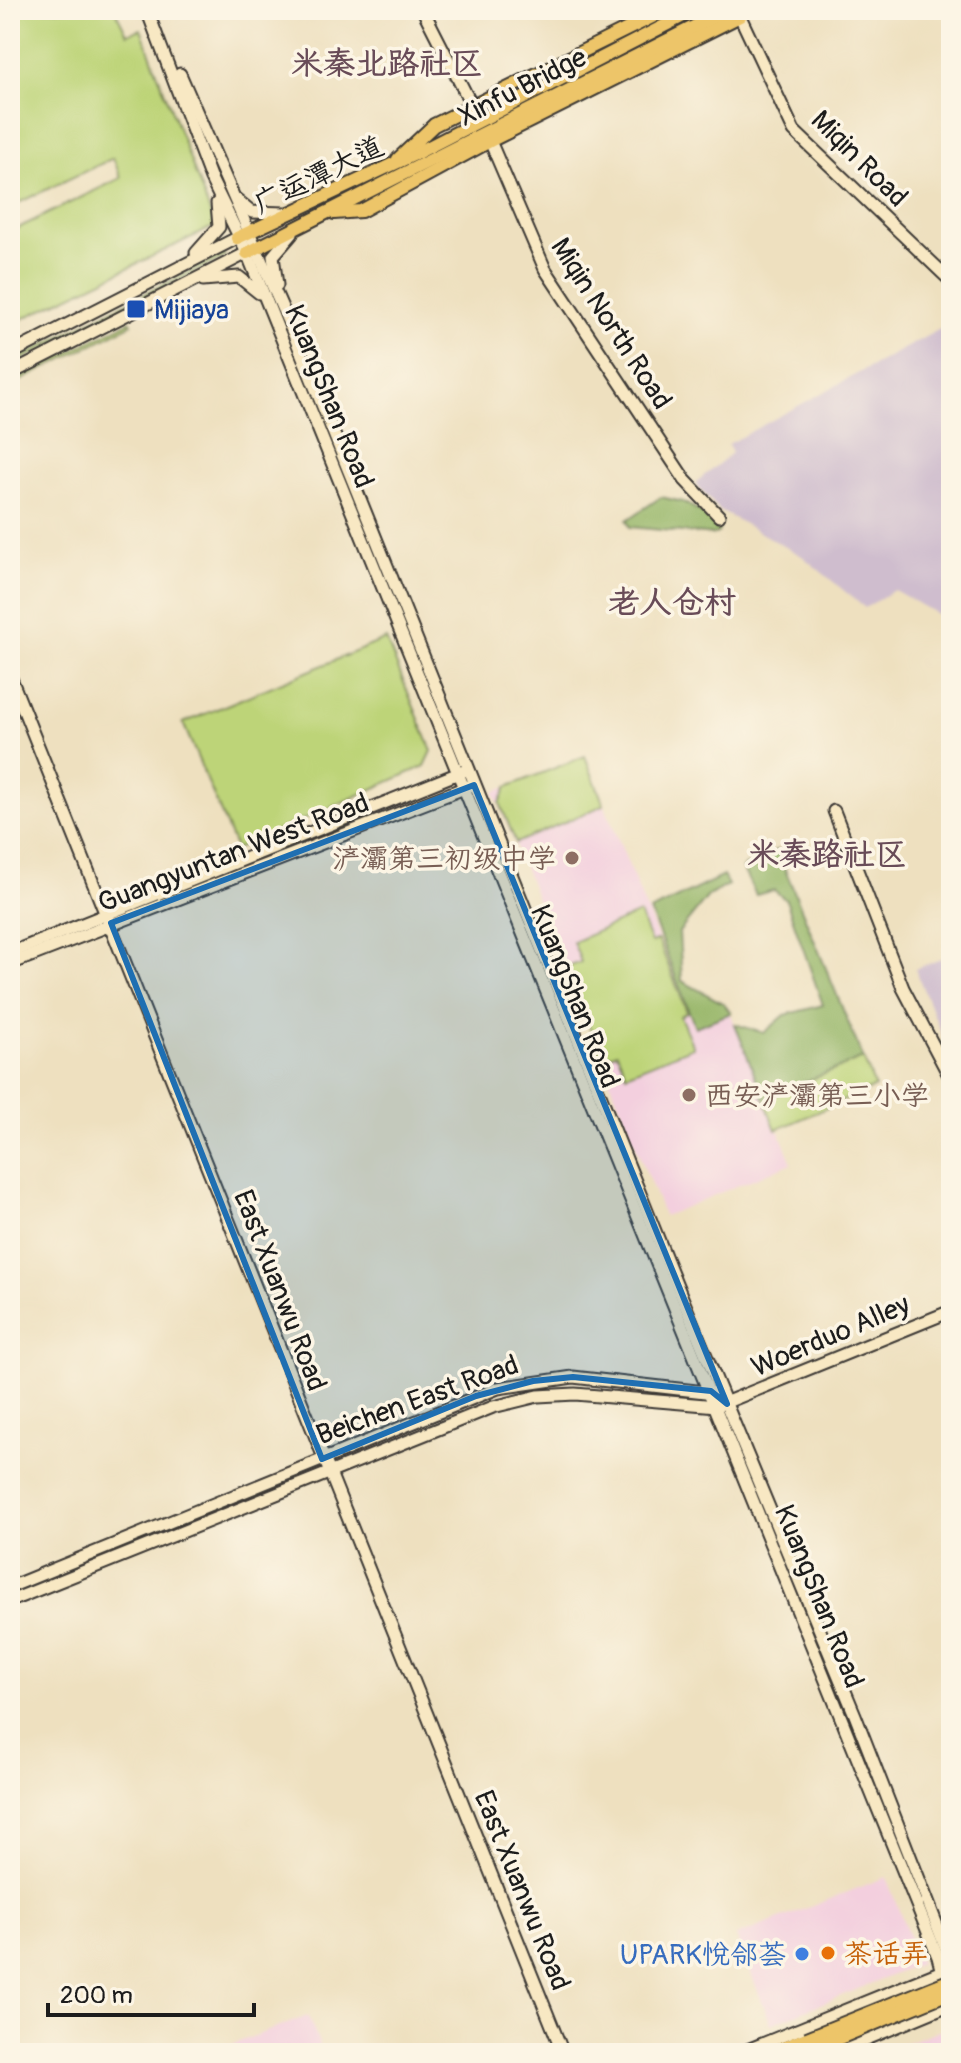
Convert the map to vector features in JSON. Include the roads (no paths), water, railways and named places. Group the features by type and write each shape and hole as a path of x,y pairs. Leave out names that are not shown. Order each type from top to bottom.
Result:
{"highway":[{"path":"805,2047 949,1970"},
{"path":"774,2053 805,2047 950,2002"}],"main road":[{"path":"392,165 434,125 666,10"},
{"name":"Xinfu Bridge","path":"421,157 695,10"},
{"name":"Xinfu Bridge","path":"421,157 727,10"},
{"path":"327,213 361,211 739,13"},
{"name":"广运潭大道","path":"242,236 392,165 421,157"},
{"name":"广运潭大道","path":"251,250 327,213 421,157"}],"street":[{"name":"KuangShan Road","path":"147,10 211,179 284,313 711,1391"},
{"name":"KuangShan Road","path":"154,10 226,184 242,236"},
{"path":"423,10 472,106"},
{"name":"Miqin Road","path":"739,13 794,131 951,281"},
{"name":"Miqin North Road","path":"490,141 545,269 685,480 719,516"},
{"path":"179,266 207,243 219,227 220,214 211,179"},
{"path":"226,184 252,212 269,215 293,211"},
{"path":"284,313 273,256 281,243 309,222"},
{"path":"10,354 242,236"},
{"name":"KuangShan Road","path":"251,250 269,312 464,771"},
{"path":"10,374 251,250"},
{"path":"191,283 225,275 239,277 254,287 269,312"},
{"name":"East Xuanwu Road","path":"10,676 563,2053"},
{"name":"Guangyuntan West Road","path":"10,964 109,919 464,771"},
{"name":"KuangShan Road","path":"470,786 949,1970 950,2002"},
{"name":"Guangyuntan West Road","path":"10,953 470,786"},
{"path":"834,811 903,988 951,1079"},
{"name":"Woerduo Alley","path":"722,1405 951,1311"},
{"name":"Beichen East Road","path":"10,1587 476,1396 533,1381 573,1377 711,1391"},
{"path":"711,1391 722,1405"},
{"name":"Beichen East Road","path":"10,1601 493,1407 538,1396 593,1394 722,1405"},
{"path":"740,2053 949,1970"},
{"path":"833,2053 950,2002"}],"place":[{"name":"Mijiaya","path":"136,309"},
{"name":"浐灞第三初级中学","path":"572,858"},
{"name":"西安浐灞第三小学","path":"689,1095"},
{"name":"茶话弄","path":"828,1953"},
{"name":"UPARK悦邻荟","path":"802,1954"}],"district":[{"name":"米秦北路社区","path":"387,63"},
{"name":"老人仓村","path":"672,602"},
{"name":"米秦路社区","path":"827,854"}]}
